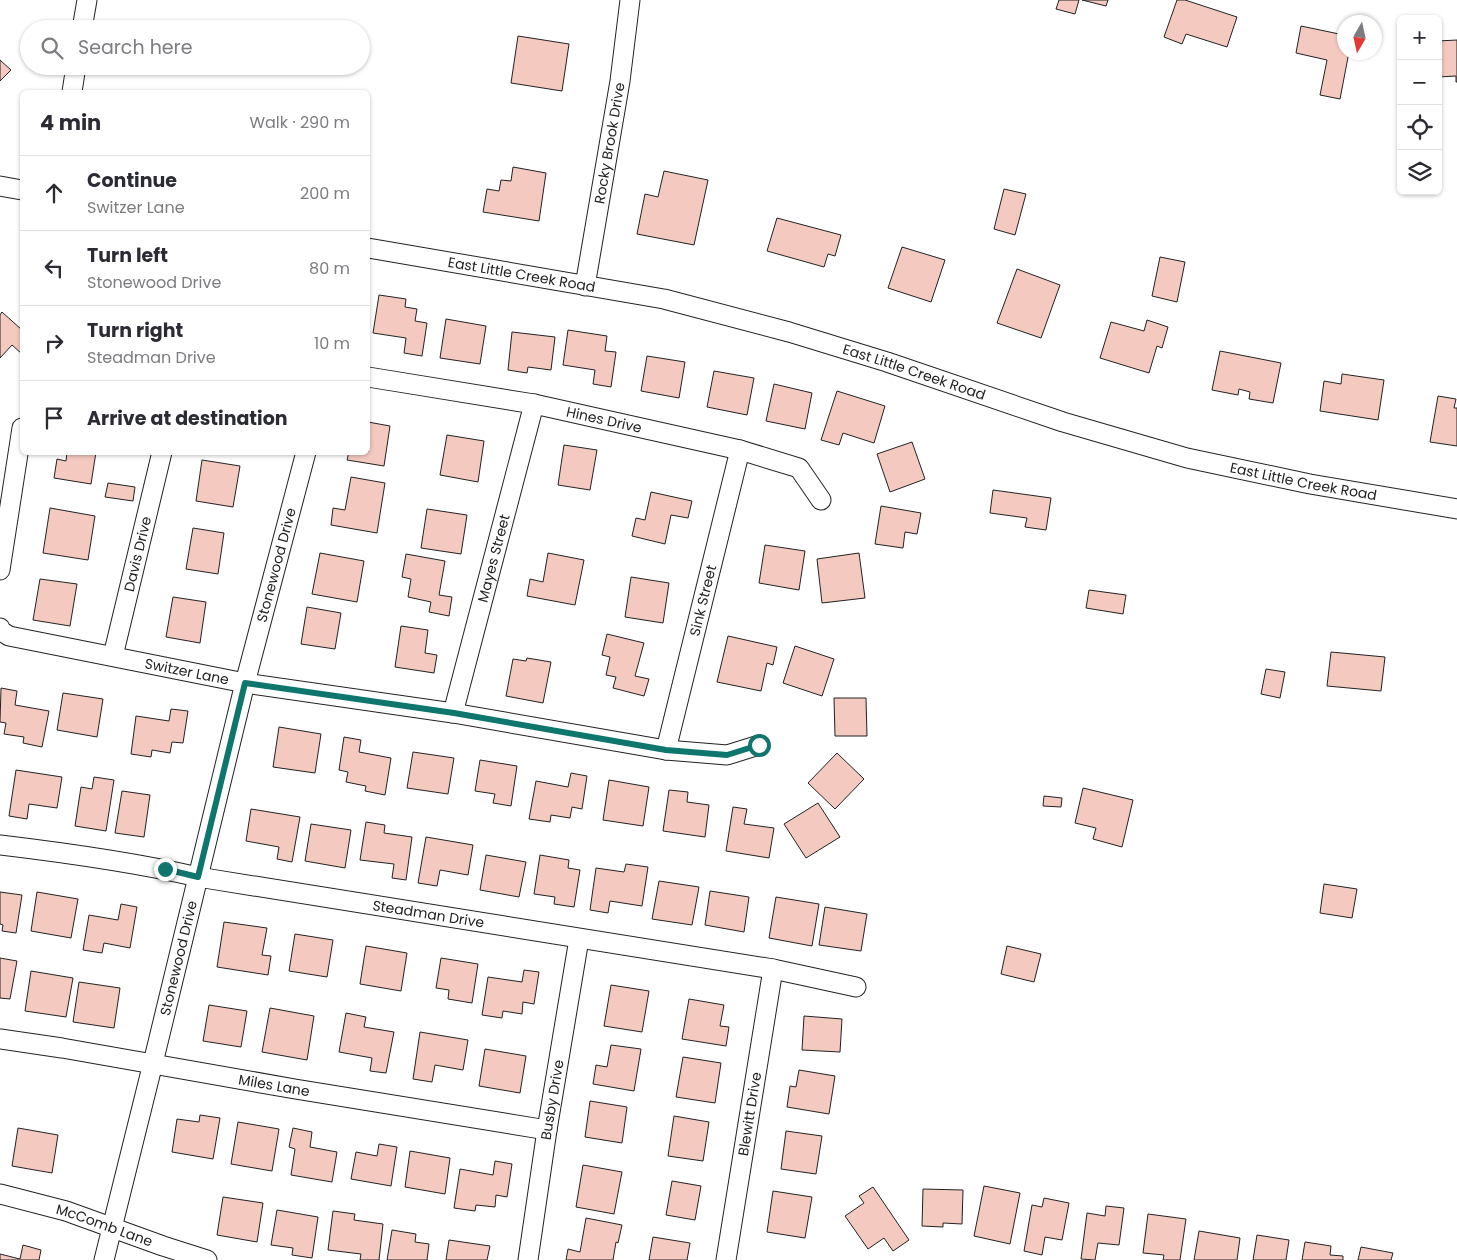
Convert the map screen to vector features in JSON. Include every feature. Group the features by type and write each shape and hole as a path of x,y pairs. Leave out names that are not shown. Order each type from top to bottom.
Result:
{"street":[{"path":"84,20 87,0"},
{"name":"Rocky Brook Drive","path":"585,286 620,81 630,0"},
{"path":"72,90 75,75"},
{"path":"0,186 20,190"},
{"name":"East Little Creek Road","path":"370,248 664,299 789,332 887,362 1063,422 1187,458 1310,484 1457,509"},
{"name":"Hines Drive","path":"370,377 534,404 740,450 799,468 822,500"},
{"name":"Mayes Street","path":"454,713 534,404"},
{"path":"0,570 20,441"},
{"name":"Sink Street","path":"666,750 740,450"},
{"name":"Davis Drive","path":"113,656 161,455"},
{"name":"Stonewood Drive","path":"104,1260 245,683 305,455"},
{"name":"Switzer Lane","path":"0,630 9,636 245,683 454,713 666,750 727,755 759,745"},
{"name":"Steadman Drive","path":"0,845 90,856 165,869 198,877 773,969 856,988"},
{"name":"Busby Drive","path":"528,1260 579,939"},
{"name":"Blewitt Drive","path":"726,1260 773,969"},
{"name":"Miles Lane","path":"0,1039 548,1130"},
{"name":"McComb Lane","path":"0,1194 66,1210 112,1228 207,1260"}],"building":[{"path":"1059,0 1079,0 1075,14 1056,9"},
{"path":"1082,0 1108,0 1106,6"},
{"path":"1177,0 1185,0 1237,17 1227,47 1186,34 1182,44 1164,37"},
{"path":"1301,26 1337,34 1337,60 1347,60 1340,99 1320,95 1327,60 1296,53"},
{"path":"518,36 569,44 562,91 511,83"},
{"path":"1457,40 1457,82 1456,76 1442,77 1442,41"},
{"path":"0,60 11,70 0,81"},
{"path":"513,167 546,173 539,221 483,212 487,189 499,191 501,180 511,181"},
{"path":"664,171 708,180 694,245 637,234 645,194 658,197"},
{"path":"1004,189 1026,194 1015,235 994,229"},
{"path":"777,218 841,235 835,256 828,254 824,267 767,251"},
{"path":"902,247 945,260 931,302 888,288"},
{"path":"1160,257 1185,262 1177,302 1152,296"},
{"path":"1017,269 1060,285 1041,338 997,323"},
{"path":"379,295 406,299 405,307 417,309 415,321 427,323 422,356 404,353 406,338 373,333"},
{"path":"2,312 20,328 20,352 12,345 0,358 0,315"},
{"path":"446,319 486,326 480,364 440,358"},
{"path":"1147,320 1168,327 1162,348 1157,346 1149,373 1100,358 1111,322 1144,331"},
{"path":"568,330 607,336 605,351 616,352 611,387 593,384 595,370 563,365"},
{"path":"512,332 555,337 551,370 528,367 527,373 508,370"},
{"path":"1220,351 1281,363 1273,403 1249,399 1250,392 1239,389 1238,395 1212,390"},
{"path":"647,356 685,362 679,398 641,391"},
{"path":"714,371 754,378 747,415 707,407"},
{"path":"1342,374 1384,380 1378,420 1320,411 1324,381 1341,384"},
{"path":"774,384 812,393 805,429 766,421"},
{"path":"837,391 885,406 874,443 843,433 839,445 821,440"},
{"path":"1438,396 1456,399 1454,408 1457,408 1457,446 1430,442"},
{"path":"370,422 390,426 384,466 347,460 348,455 370,455"},
{"path":"447,435 484,441 478,482 440,475"},
{"path":"912,442 925,479 890,492 877,454"},
{"path":"564,445 597,450 590,490 558,485"},
{"path":"67,455 96,455 91,484 54,478 57,459 66,461"},
{"path":"202,460 240,466 233,507 196,501"},
{"path":"351,477 385,483 377,533 331,525 333,508 345,510"},
{"path":"108,483 135,487 133,501 105,497"},
{"path":"993,490 1051,498 1046,530 1025,527 1027,518 990,513"},
{"path":"651,492 692,501 688,518 671,515 665,544 632,536 636,518 645,520"},
{"path":"881,506 921,513 917,534 905,532 903,548 875,544"},
{"path":"50,508 95,516 88,560 43,553"},
{"path":"427,509 467,515 461,554 421,548"},
{"path":"193,528 224,533 218,574 186,569"},
{"path":"765,545 805,551 799,590 759,583"},
{"path":"320,553 364,561 357,602 312,594"},
{"path":"548,553 584,560 575,605 527,596 530,579 543,582"},
{"path":"859,553 865,598 822,603 817,559"},
{"path":"406,554 445,561 439,595 452,597 449,616 429,612 431,602 408,597 411,579 402,577"},
{"path":"631,577 669,583 663,623 625,617"},
{"path":"40,579 77,584 70,626 33,620"},
{"path":"1089,590 1126,595 1123,614 1086,608"},
{"path":"173,597 206,602 200,643 166,637"},
{"path":"307,607 341,613 335,649 301,644"},
{"path":"401,626 428,630 425,653 437,655 434,673 395,667"},
{"path":"607,634 644,643 635,676 649,679 644,696 613,688 616,677 606,675 610,657 602,655"},
{"path":"728,636 777,647 773,665 767,663 761,691 717,682"},
{"path":"795,646 834,659 822,696 783,683"},
{"path":"1331,652 1385,657 1381,691 1327,686"},
{"path":"527,658 551,662 543,703 506,696 513,659 526,661"},
{"path":"1266,669 1285,672 1280,698 1261,694"},
{"path":"1,688 17,691 15,705 49,711 42,747 23,743 24,737 4,734 6,723 0,722"},
{"path":"63,693 103,699 97,737 57,730"},
{"path":"834,698 866,698 867,736 835,736"},
{"path":"171,709 188,711 183,743 172,742 170,753 152,750 151,757 131,754 136,716 169,721"},
{"path":"279,727 321,734 315,773 273,767"},
{"path":"344,737 361,740 359,752 391,758 385,795 365,791 366,786 346,782 348,772 339,770"},
{"path":"413,752 454,758 448,794 407,788"},
{"path":"837,753 864,779 835,809 808,783"},
{"path":"480,760 517,766 511,806 493,803 495,794 475,791"},
{"path":"16,770 62,777 57,808 29,804 27,819 9,816"},
{"path":"571,773 587,776 582,809 572,807 570,818 551,815 550,822 529,819 536,781 568,787"},
{"path":"94,777 114,780 106,831 75,826 81,787 92,789"},
{"path":"609,780 649,787 643,826 603,820"},
{"path":"1083,788 1133,800 1122,847 1093,839 1096,828 1075,823"},
{"path":"669,790 688,792 687,802 709,805 705,837 663,831"},
{"path":"122,791 150,795 144,837 115,833"},
{"path":"1044,796 1062,798 1061,807 1043,806"},
{"path":"818,803 840,837 806,858 784,824"},
{"path":"733,807 747,809 744,824 774,828 769,858 726,851"},
{"path":"251,809 300,817 292,862 277,859 279,847 246,841"},
{"path":"366,822 385,825 384,833 412,837 406,880 392,878 394,864 360,860"},
{"path":"311,824 351,830 345,868 305,861"},
{"path":"426,837 473,845 468,875 440,870 437,886 418,883"},
{"path":"486,855 526,862 519,897 480,890"},
{"path":"540,855 569,860 568,868 580,870 574,907 554,904 555,897 534,894"},
{"path":"626,864 648,867 642,906 610,901 608,913 590,910 596,868 624,872"},
{"path":"659,881 699,887 692,925 652,919"},
{"path":"1324,884 1357,889 1352,918 1320,913"},
{"path":"710,891 749,897 744,932 705,925"},
{"path":"0,892 22,895 16,933 2,931 3,925 0,924"},
{"path":"37,892 78,899 71,938 31,931"},
{"path":"776,897 819,904 812,946 769,938"},
{"path":"121,904 137,907 130,948 104,943 102,953 83,950 89,915 118,920"},
{"path":"825,907 867,914 861,951 819,945"},
{"path":"224,922 267,928 262,955 271,956 268,975 217,967"},
{"path":"295,934 333,940 327,977 289,971"},
{"path":"366,946 407,953 401,991 360,984"},
{"path":"1007,946 1041,954 1034,982 1001,974"},
{"path":"0,958 17,961 10,999 0,998"},
{"path":"441,958 478,964 472,1003 448,999 449,990 436,988"},
{"path":"524,970 539,972 534,1004 523,1002 522,1014 503,1011 502,1018 482,1015 488,977 522,982"},
{"path":"31,971 73,978 66,1017 25,1011"},
{"path":"79,982 120,988 114,1028 73,1022"},
{"path":"611,985 649,991 642,1032 604,1026"},
{"path":"689,999 724,1005 720,1026 729,1027 726,1046 682,1039"},
{"path":"209,1005 247,1011 241,1047 203,1041"},
{"path":"270,1008 314,1016 307,1060 262,1052"},
{"path":"346,1013 366,1017 364,1027 394,1032 386,1073 370,1071 372,1058 339,1052"},
{"path":"804,1016 842,1019 840,1052 802,1050"},
{"path":"420,1032 468,1040 463,1070 435,1065 432,1082 413,1079"},
{"path":"611,1045 641,1049 634,1091 593,1084 596,1065 607,1067"},
{"path":"485,1049 526,1056 520,1093 479,1086"},
{"path":"683,1057 721,1063 715,1103 676,1097"},
{"path":"799,1070 835,1076 829,1114 787,1107 790,1086 796,1087"},
{"path":"590,1101 627,1107 622,1143 585,1137"},
{"path":"200,1115 220,1118 213,1159 172,1152 177,1119 199,1122"},
{"path":"674,1116 709,1122 703,1161 668,1156"},
{"path":"238,1122 279,1129 272,1171 231,1164"},
{"path":"18,1128 58,1135 52,1173 12,1166"},
{"path":"293,1128 312,1132 310,1147 337,1152 332,1182 291,1175 295,1149 289,1147"},
{"path":"786,1131 822,1136 816,1174 781,1169"},
{"path":"379,1144 397,1147 391,1186 351,1179 356,1152 377,1156"},
{"path":"410,1151 450,1158 445,1194 405,1187"},
{"path":"495,1161 512,1164 507,1197 496,1195 495,1207 476,1205 475,1211 454,1208 460,1169 493,1175"},
{"path":"583,1165 622,1172 614,1214 576,1207"},
{"path":"672,1181 701,1186 695,1220 666,1215"},
{"path":"984,1186 1020,1193 1010,1244 974,1236"},
{"path":"873,1187 909,1240 893,1251 884,1238 868,1249 845,1216 864,1203 859,1196"},
{"path":"923,1189 963,1190 962,1224 943,1223 943,1227 922,1226"},
{"path":"773,1191 812,1197 805,1238 767,1232"},
{"path":"223,1197 263,1203 257,1242 217,1235"},
{"path":"1044,1198 1069,1203 1062,1240 1045,1237 1042,1255 1024,1251 1032,1205 1042,1207"},
{"path":"1106,1206 1124,1208 1119,1245 1098,1243 1095,1260 1081,1259 1087,1213 1105,1216"},
{"path":"277,1210 318,1217 312,1258 292,1255 293,1248 271,1245"},
{"path":"333,1211 355,1214 354,1220 383,1224 379,1260 360,1260 361,1254 328,1250"},
{"path":"1148,1214 1186,1219 1180,1260 1163,1260 1164,1255 1143,1253"},
{"path":"586,1218 622,1225 618,1243 616,1242 613,1260 566,1260 568,1249 580,1252"},
{"path":"392,1230 416,1234 415,1242 429,1244 427,1260 387,1260"},
{"path":"1199,1231 1240,1238 1237,1260 1194,1260"},
{"path":"1257,1235 1289,1240 1286,1260 1253,1260"},
{"path":"653,1237 690,1243 687,1260 649,1260"},
{"path":"449,1240 490,1246 487,1260 446,1260"},
{"path":"1305,1242 1331,1246 1330,1255 1343,1256 1343,1260 1302,1260"},
{"path":"23,1245 41,1250 39,1260 0,1260 0,1254 20,1259"},
{"path":"1361,1247 1393,1253 1391,1260 1358,1260"}],"route":[{"path":"165,869 198,877 245,683 454,713 666,750 727,755 759,745"}]}
